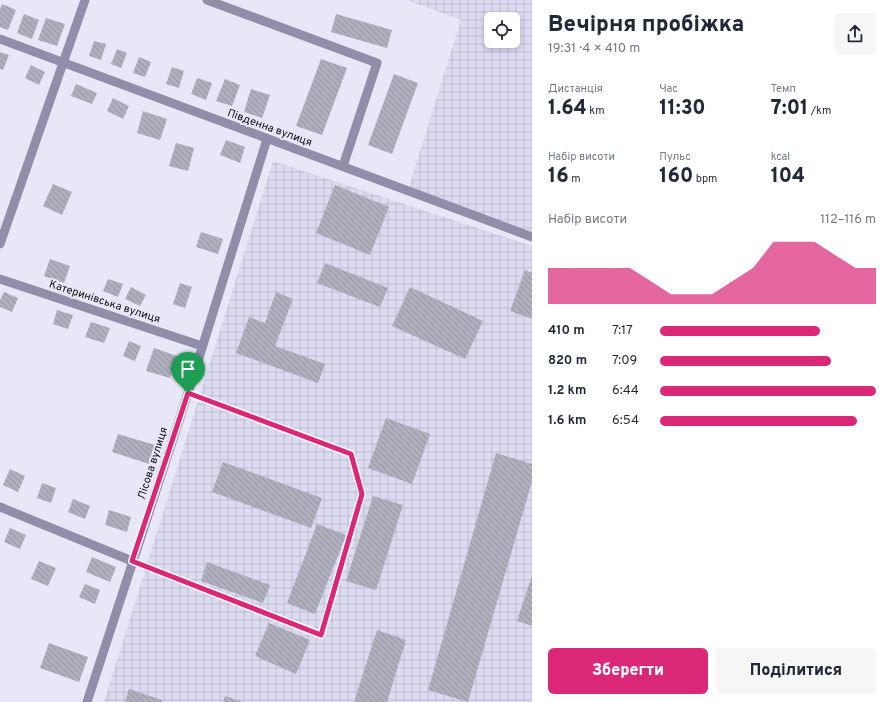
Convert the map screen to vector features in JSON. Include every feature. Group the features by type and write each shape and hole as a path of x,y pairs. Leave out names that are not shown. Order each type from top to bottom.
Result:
{"street":[{"path":"0,244 85,0"},
{"path":"207,0 377,64 343,166"},
{"name":"Південна вулиця","path":"0,39 532,236"},
{"name":"Лісова вулиця","path":"87,702 188,393 267,139"},
{"name":"Катеринівська вулиця","path":"0,279 202,346"},
{"path":"0,507 132,561"}],"lane":[{"path":"132,561 321,635 362,494 351,454 188,393"}],"shaded area":[{"path":"407,0 532,0 532,237 408,190 461,20"},
{"path":"273,161 532,246 532,702 104,702"}],"building":[{"path":"2,4 16,10 8,30 0,27 0,9"},
{"path":"24,14 39,20 32,39 17,33"},
{"path":"336,14 392,30 387,48 331,32"},
{"path":"46,18 65,24 57,46 38,40"},
{"path":"94,41 106,44 101,60 89,56"},
{"path":"117,49 127,53 121,68 111,64"},
{"path":"0,52 9,55 3,70 0,69"},
{"path":"139,57 151,62 145,77 133,73"},
{"path":"321,59 347,68 322,135 296,126"},
{"path":"31,65 45,72 39,85 25,78"},
{"path":"172,67 184,71 179,88 166,84"},
{"path":"394,74 418,83 392,154 368,145"},
{"path":"197,78 212,83 206,100 191,94"},
{"path":"225,79 240,85 232,106 216,101"},
{"path":"76,84 97,93 92,104 71,96"},
{"path":"251,89 270,95 262,118 244,112"},
{"path":"113,98 129,106 123,119 107,111"},
{"path":"143,111 167,119 160,140 137,133"},
{"path":"226,140 245,147 240,163 220,155"},
{"path":"176,143 194,148 188,171 169,166"},
{"path":"53,184 72,192 62,215 43,206"},
{"path":"335,185 389,207 370,255 316,233"},
{"path":"201,232 223,239 218,254 196,247"},
{"path":"50,259 70,266 64,283 44,276"},
{"path":"325,263 388,288 380,307 317,283"},
{"path":"525,270 532,273 532,319 510,311"},
{"path":"108,279 123,284 118,297 103,291"},
{"path":"180,283 192,287 185,308 173,304"},
{"path":"131,287 146,295 140,306 125,299"},
{"path":"410,287 483,321 465,359 392,326"},
{"path":"4,292 18,298 12,312 0,307 0,300"},
{"path":"276,292 293,299 275,346 325,364 318,383 236,353 249,317 265,323"},
{"path":"57,310 73,315 68,329 53,324"},
{"path":"91,322 110,328 104,343 85,337"},
{"path":"129,341 141,346 135,361 123,356"},
{"path":"154,348 177,356 170,378 146,371"},
{"path":"386,418 430,434 412,484 368,468"},
{"path":"118,434 155,445 149,464 112,452"},
{"path":"496,453 532,464 532,481 468,702 428,690"},
{"path":"223,462 322,498 311,528 212,492"},
{"path":"10,469 25,476 18,492 3,485"},
{"path":"42,483 56,488 51,503 37,498"},
{"path":"373,496 403,505 376,590 346,581"},
{"path":"73,499 90,506 85,519 68,512"},
{"path":"109,510 131,517 127,532 105,525"},
{"path":"317,524 346,535 315,614 287,603"},
{"path":"10,528 26,535 20,549 4,542"},
{"path":"92,557 116,567 110,582 86,572"},
{"path":"39,561 56,568 48,586 31,579"},
{"path":"207,562 270,585 263,603 201,581"},
{"path":"532,575 532,626 517,621"},
{"path":"85,584 100,590 95,604 79,597"},
{"path":"269,623 310,640 296,674 255,656"},
{"path":"377,630 406,640 387,702 354,702"},
{"path":"49,643 88,657 79,682 40,668"},
{"path":"129,689 162,700 162,702 125,702"},
{"path":"225,696 243,702 223,702"}],"route":[{"path":"188,393 351,454 362,494 321,635 132,561 188,393"}]}
